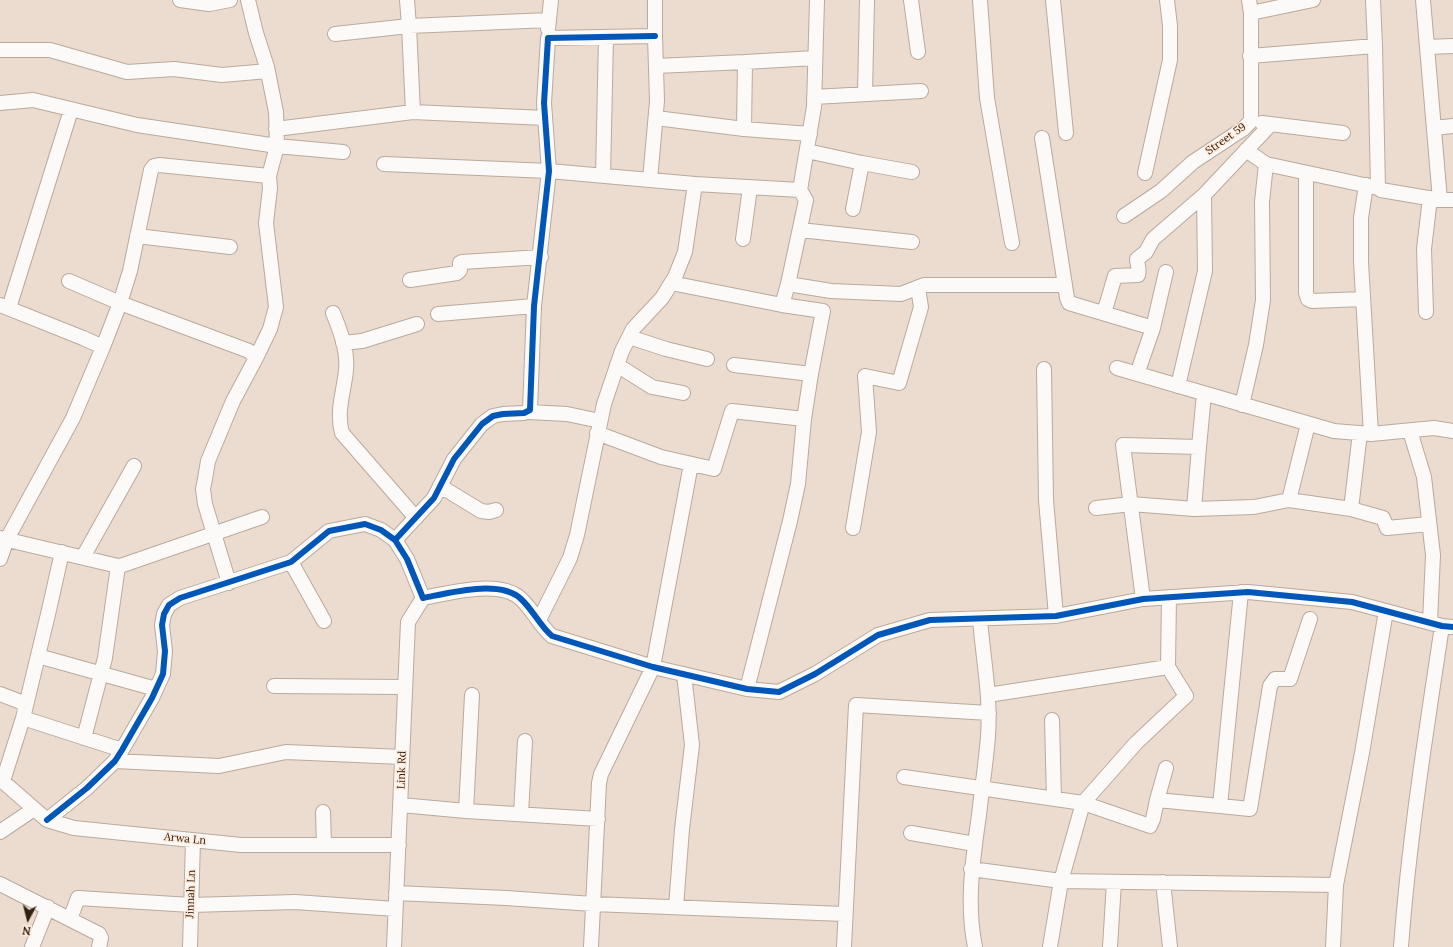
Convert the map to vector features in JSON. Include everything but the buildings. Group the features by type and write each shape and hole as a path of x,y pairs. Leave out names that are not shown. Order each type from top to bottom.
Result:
{"street":[{"path":"180,0 209,4 230,0"},
{"path":"230,583 205,504 204,489 208,461 233,401 270,329 274,319 276,307 266,223 270,188 269,176 277,146 276,112 268,71 256,33 248,0"},
{"path":"407,0 412,112"},
{"path":"528,412 530,410 534,306 549,171 544,103 551,0"},
{"path":"650,180 657,101 654,36 655,0 660,0"},
{"path":"782,305 806,200 800,190 810,134 814,97 817,0"},
{"path":"864,93 867,0"},
{"path":"911,0 918,52"},
{"path":"980,0 987,98 1012,243"},
{"path":"1052,0 1066,133"},
{"path":"1145,173 1170,60 1170,26 1167,0"},
{"path":"1250,6 1313,0"},
{"path":"1351,509 1365,434 1361,218 1372,187 1375,46 1373,0"},
{"path":"1423,0 1426,47 1441,199 1424,249 1426,312"},
{"name":"Street 59","path":"1124,216 1161,191 1193,162 1243,129 1251,121 1250,6"},
{"path":"334,34 408,26 549,20"},
{"path":"548,38 654,36"},
{"path":"603,176 606,37"},
{"path":"1250,56 1375,46"},
{"path":"1426,47 1453,46"},
{"path":"0,50 50,50 127,72 174,70 222,75 268,71"},
{"path":"656,66 816,58"},
{"path":"744,129 745,62"},
{"path":"814,97 921,91"},
{"path":"0,103 33,100 137,125 277,146 343,152"},
{"path":"71,110 5,307 103,347"},
{"path":"276,129 412,112 545,118"},
{"path":"656,118 744,129 810,134"},
{"path":"1251,121 1343,133"},
{"path":"1104,314 1115,276 1138,275 1139,271 1137,259 1146,252 1153,239 1204,195 1271,124"},
{"path":"1434,128 1453,126"},
{"path":"1042,138 1069,303 1153,328"},
{"path":"1246,150 1266,164 1381,190 1441,199"},
{"path":"807,151 912,172"},
{"path":"853,209 862,163"},
{"path":"384,164 549,171 695,184 800,190"},
{"path":"1242,405 1256,345 1263,300 1262,202 1266,164"},
{"path":"0,559 4,539 73,418 103,347 120,303 130,271 151,170 154,166 159,165 269,176"},
{"path":"1306,172 1306,293 1308,299 1312,301 1363,299"},
{"path":"539,620 564,572 577,535 604,404 617,365 633,329 662,298 675,277 685,252 695,184"},
{"path":"743,239 750,188"},
{"path":"1178,386 1205,271 1204,195"},
{"path":"800,230 912,242"},
{"path":"137,236 230,247"},
{"path":"410,280 457,273 460,270 460,263 462,262 540,257"},
{"path":"1137,374 1153,328 1166,272"},
{"path":"69,281 120,303 249,351 256,358"},
{"path":"671,283 782,305 823,311 804,419 798,484 747,689"},
{"path":"788,284 831,291 902,294 924,285 1065,285"},
{"path":"853,528 869,432 865,376 899,383 920,307 918,288"},
{"path":"438,314 534,306"},
{"path":"333,313 346,355 346,368 339,409 339,422 342,433 416,518"},
{"path":"343,343 362,341 417,324"},
{"path":"629,337 666,349 707,359"},
{"path":"617,365 652,387 683,393"},
{"path":"734,365 811,374"},
{"path":"1117,368 1334,431 1365,434 1434,428 1453,431"},
{"path":"1044,369 1046,500 1056,616"},
{"path":"1194,509 1204,394"},
{"path":"395,540 434,498 454,459 482,424 493,416 528,412 567,414 599,427 661,457 714,469 732,411 804,419"},
{"path":"1289,500 1308,424"},
{"path":"1401,947 1404,900 1419,779 1442,625 1424,477 1410,430"},
{"path":"1143,600 1123,445 1199,447"},
{"path":"591,947 599,782 601,774 653,667 692,464"},
{"path":"83,557 134,466"},
{"path":"440,486 481,511 489,512 496,510"},
{"path":"1096,508 1131,504 1194,509 1254,507 1289,500 1351,509 1383,518 1387,528 1429,524"},
{"path":"4,539 118,566 214,534 262,516"},
{"path":"62,552 23,718 2,780 47,820 87,788 119,756 163,674 165,650 162,624 164,614 169,604 180,598 292,562 328,531 365,524 381,530 395,540 407,559 423,598 466,590 493,589 507,591 517,595 539,620 544,629 552,636 653,667 747,689 779,692 815,674 878,635 930,620 1056,616 1143,600 1169,597 1248,592 1352,602 1442,625"},
{"path":"292,562 324,621"},
{"path":"84,738 104,658 118,566"},
{"path":"1220,806 1241,592"},
{"path":"1050,947 1061,881 1083,803 1136,743 1186,696 1168,668 1169,597"},
{"name":"Link Rd","path":"394,947 408,622 423,598"},
{"path":"1333,947 1336,885 1362,753 1386,611"},
{"path":"975,947 972,933 971,869 982,788 989,713 980,618"},
{"path":"1157,800 1250,809 1270,686 1275,679 1290,679 1310,619"},
{"path":"38,656 156,689"},
{"path":"988,696 1168,668"},
{"path":"676,907 682,829 692,745 684,674"},
{"path":"274,686 405,687"},
{"path":"0,694 26,704"},
{"path":"466,811 472,695"},
{"path":"844,947 844,914 856,705 989,713"},
{"path":"23,718 84,738 119,756 219,766 286,752 402,758"},
{"path":"1052,720 1054,799"},
{"path":"521,814 525,741"},
{"path":"904,777 1083,803 1150,826 1166,768"},
{"path":"401,805 466,811 598,819"},
{"path":"0,832 34,809"},
{"path":"323,812 324,845"},
{"name":"Arwa Ln","path":"47,820 74,828 240,845 399,845"},
{"path":"911,833 975,844"},
{"name":"Jinnah Ln","path":"190,947 190,905 194,840"},
{"path":"971,869 1061,881 1336,885"},
{"path":"1110,947 1114,882"},
{"path":"1163,882 1170,947"},
{"path":"0,884 99,934 101,938 99,947"},
{"path":"396,893 593,904 844,914"},
{"path":"70,919 78,898 190,905 295,902 395,909"},
{"path":"32,947 48,908"}],"cycle path":[{"path":"395,540 434,498 454,459 482,424 493,416 524,413 530,410 534,306 549,171 544,103 548,38 655,36"},
{"path":"47,820 87,788 115,761 152,698 163,674 165,651 162,625 164,614 169,605 180,598 291,562 329,531 365,524 381,530 395,540 407,559 423,598 474,589 500,590 512,593 521,599 552,636 653,667 747,689 779,692 815,674 878,635 930,620 1056,616 1143,599 1248,592 1352,602 1442,626 1453,627"}]}
